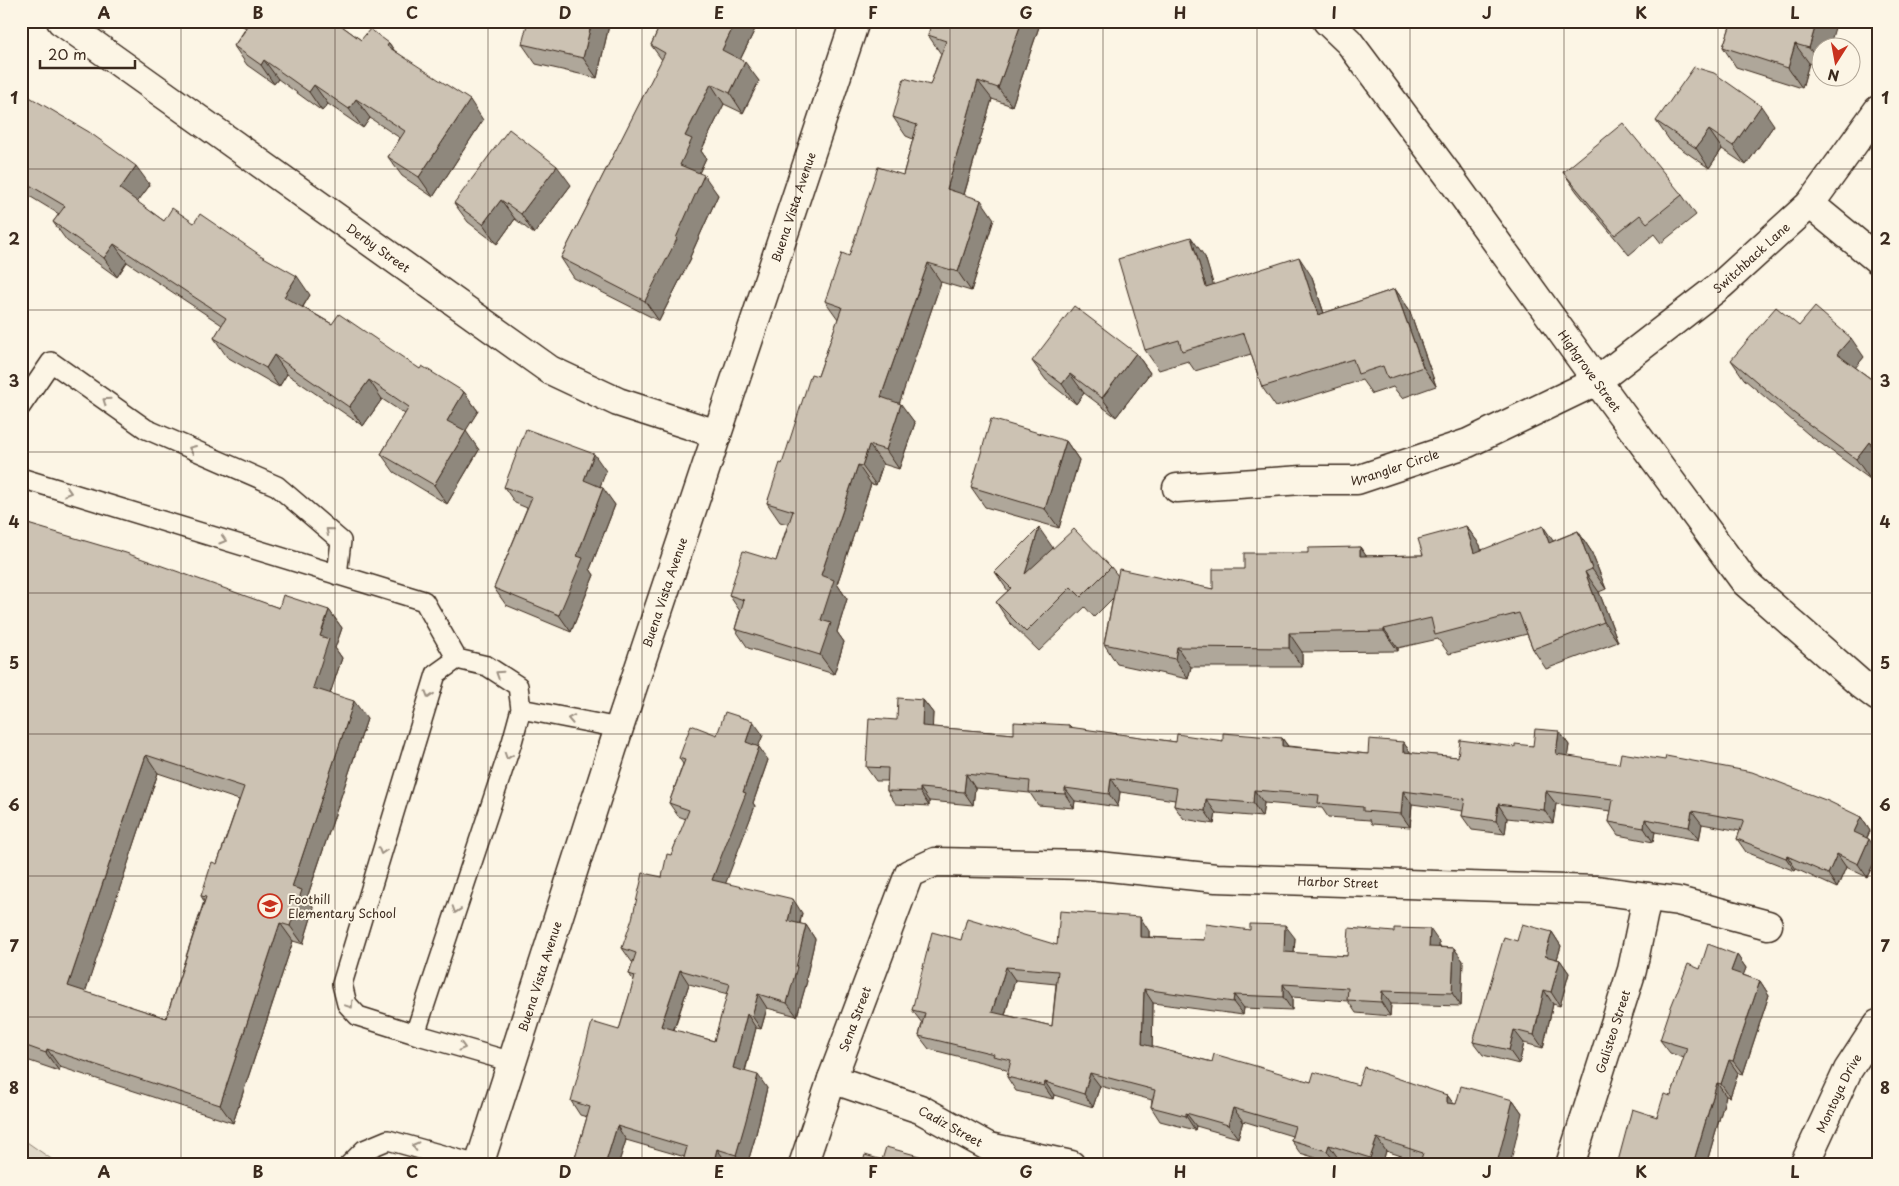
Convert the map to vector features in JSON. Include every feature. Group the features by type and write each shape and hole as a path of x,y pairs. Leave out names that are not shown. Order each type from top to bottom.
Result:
{"street":[{"name":"Derby Street","path":"61,21 550,370 618,402 717,434"},
{"name":"Buena Vista Avenue","path":"479,1165 619,728 855,21"},
{"name":"Highgrove Street","path":"1327,21 1349,42 1449,176 1745,582 1878,697"},
{"name":"Switchback Lane","path":"1597,381 1721,285 1810,204 1878,110"},
{"path":"1810,204 1878,260"},
{"name":"Wrangler Circle","path":"1177,488 1303,480 1357,480 1468,443 1597,381"},
{"name":"Harbor Street","path":"909,874 936,862 1089,865 1216,878 1597,890 1678,901 1768,925"},
{"name":"Sena Street","path":"804,1165 832,1079 909,874"},
{"name":"Galisteo Street","path":"1570,1165 1632,970 1647,897"},
{"name":"Montoya Drive","path":"1804,1165 1848,1070 1877,1026"},
{"name":"Cadiz Street","path":"832,1079 920,1109 989,1148 1070,1165"}],"lane":[{"path":"21,406 51,362 146,429 278,486 341,542 337,575"},
{"path":"21,478 424,601 457,659 488,666 518,686 521,709 512,742 414,1034"},
{"path":"457,659 436,674 342,984 347,1004 358,1016 512,1062"},
{"path":"521,709 619,728"},
{"path":"349,1165 364,1150 388,1140 479,1165"}],"shaded area":[{"path":"21,1138 60,1165 21,1165"}],"building":[{"path":"250,21 335,21 361,40 370,29 389,43 387,46 470,100 419,177 388,157 405,131 356,99 349,109 314,85 309,92 264,60 261,65 234,46"},
{"path":"528,21 592,21 583,58 522,44"},
{"path":"662,21 736,21 722,50 745,62 730,93 711,84 685,136 692,139 680,165 704,175 677,239 645,301 561,258 665,53 651,45"},
{"path":"932,21 1022,21 998,88 978,81 947,189 981,200 958,272 928,263 881,397 901,404 886,450 869,445 862,466 858,465 821,575 834,580 821,620 831,623 820,655 735,629 744,600 729,595 743,551 776,561 793,511 767,503 780,463 782,464 811,374 818,376 842,307 825,301 842,253 849,256 878,167 903,175 917,125 893,117 904,78 930,85 946,41 928,35"},
{"path":"1732,21 1817,21 1809,48 1795,44 1788,68 1723,47"},
{"path":"1694,67 1714,73 1761,106 1733,146 1709,130 1696,148 1656,121"},
{"path":"21,92 89,132 136,166 120,189 164,221 172,208 194,223 200,214 260,255 297,276 284,297 332,324 339,314 420,369 422,366 464,392 447,421 466,431 434,485 381,454 409,407 369,380 349,407 274,355 266,368 214,338 226,318 114,244 104,258 53,222 65,206 21,180"},
{"path":"1623,123 1682,195 1647,223 1640,215 1615,235 1563,172"},
{"path":"509,129 557,166 521,214 501,200 483,224 454,203"},
{"path":"1191,237 1206,287 1299,257 1318,315 1395,289 1423,367 1388,379 1383,366 1358,374 1353,359 1262,387 1244,333 1182,351 1179,340 1145,350 1118,259"},
{"path":"1074,306 1136,353 1102,398 1070,374 1062,384 1032,361"},
{"path":"1776,307 1799,326 1815,307 1851,338 1837,354 1878,384 1878,445 1869,442 1856,459 1795,414 1731,360"},
{"path":"991,419 1066,441 1045,509 971,487"},
{"path":"526,429 594,454 584,480 603,488 577,556 583,558 559,615 494,588 532,497 504,487"},
{"path":"21,522 126,553 279,608 283,595 329,610 320,636 329,639 313,688 354,701 292,887 302,890 290,926 280,923 220,1105 47,1049 46,1053 21,1044","holes":["146,755 244,787 217,864 212,862 201,896 206,897 166,1018 68,986"]},
{"path":"1466,526 1474,553 1543,526 1549,543 1578,531 1592,569 1585,572 1604,622 1533,649 1519,613 1435,635 1431,618 1384,629 1384,631 1289,633 1289,648 1177,647 1175,659 1104,644 1119,569 1213,589 1213,569 1244,569 1244,553 1308,553 1308,548 1360,547 1360,556 1423,555 1418,539"},
{"path":"1039,528 1025,574 1074,529 1111,567 1081,597 1071,587 1026,632 996,602 1011,588 995,572"},
{"path":"898,698 923,700 922,726 1014,734 1014,722 1069,725 1069,727 1176,742 1177,734 1223,741 1223,733 1282,738 1282,746 1368,754 1369,739 1403,742 1403,752 1458,757 1460,740 1515,747 1515,744 1533,746 1535,729 1559,731 1556,754 1619,764 1621,753 1665,760 1666,756 1752,772 1828,801 1861,817 1854,832 1869,839 1858,864 1837,854 1828,874 1787,856 1786,858 1737,839 1744,820 1692,811 1689,827 1645,819 1644,828 1609,822 1613,799 1546,791 1544,810 1498,804 1496,821 1462,816 1465,799 1403,791 1401,814 1363,811 1363,807 1318,803 1319,795 1254,790 1253,803 1206,799 1205,811 1174,806 1177,788 1111,778 1109,794 1065,788 1065,794 1029,792 1030,781 966,774 964,792 920,788 920,792 887,791 888,768 866,767 869,718 897,720"},
{"path":"725,712 753,721 746,742 759,747 743,792 746,793 712,880 793,899 788,921 806,925 787,1003 758,994 752,1016 747,1014 733,1068 758,1075 736,1155 717,1149 713,1165 682,1165 687,1147 617,1126 605,1165 573,1165 590,1107 571,1101 592,1022 619,1030 635,976 629,974 636,953 622,948 632,919 643,873 662,877 667,854 671,855 689,810 669,803 685,760 679,758 691,725 717,735","holes":["680,970 730,984 714,1041 661,1026"]},
{"path":"1060,911 1140,917 1140,937 1204,940 1206,924 1250,930 1250,924 1285,925 1284,952 1347,956 1349,928 1394,932 1394,928 1430,929 1429,947 1454,948 1452,993 1382,991 1381,1002 1347,1000 1348,988 1283,984 1283,997 1234,995 1233,1002 1144,989 1142,1044 1212,1062 1214,1054 1311,1082 1314,1072 1358,1085 1364,1067 1447,1095 1447,1103 1456,1104 1461,1086 1513,1100 1496,1165 1419,1165 1423,1153 1377,1138 1370,1158 1329,1145 1327,1151 1291,1140 1295,1126 1233,1108 1228,1125 1186,1113 1186,1116 1151,1107 1155,1090 1090,1073 1084,1094 1045,1082 1044,1086 1007,1077 1011,1060 993,1056 994,1054 919,1036 925,1013 912,1010 932,932 961,940 967,918 1057,945","holes":["1006,967 1058,971 1052,1026 992,1012"]},
{"path":"1522,924 1552,932 1545,956 1560,960 1551,992 1544,990 1534,1035 1514,1030 1509,1050 1473,1042 1504,937 1517,941"},
{"path":"1708,944 1737,955 1731,971 1760,981 1733,1061 1729,1060 1721,1084 1717,1083 1693,1164 1617,1165 1632,1109 1657,1117 1664,1094 1671,1096 1687,1048 1660,1040 1688,964 1700,969"},
{"path":"886,1147 930,1159 929,1165 862,1165 865,1155 882,1160"}],"place":[{"name":"Foothill Elementary School","path":"270,906"}]}
